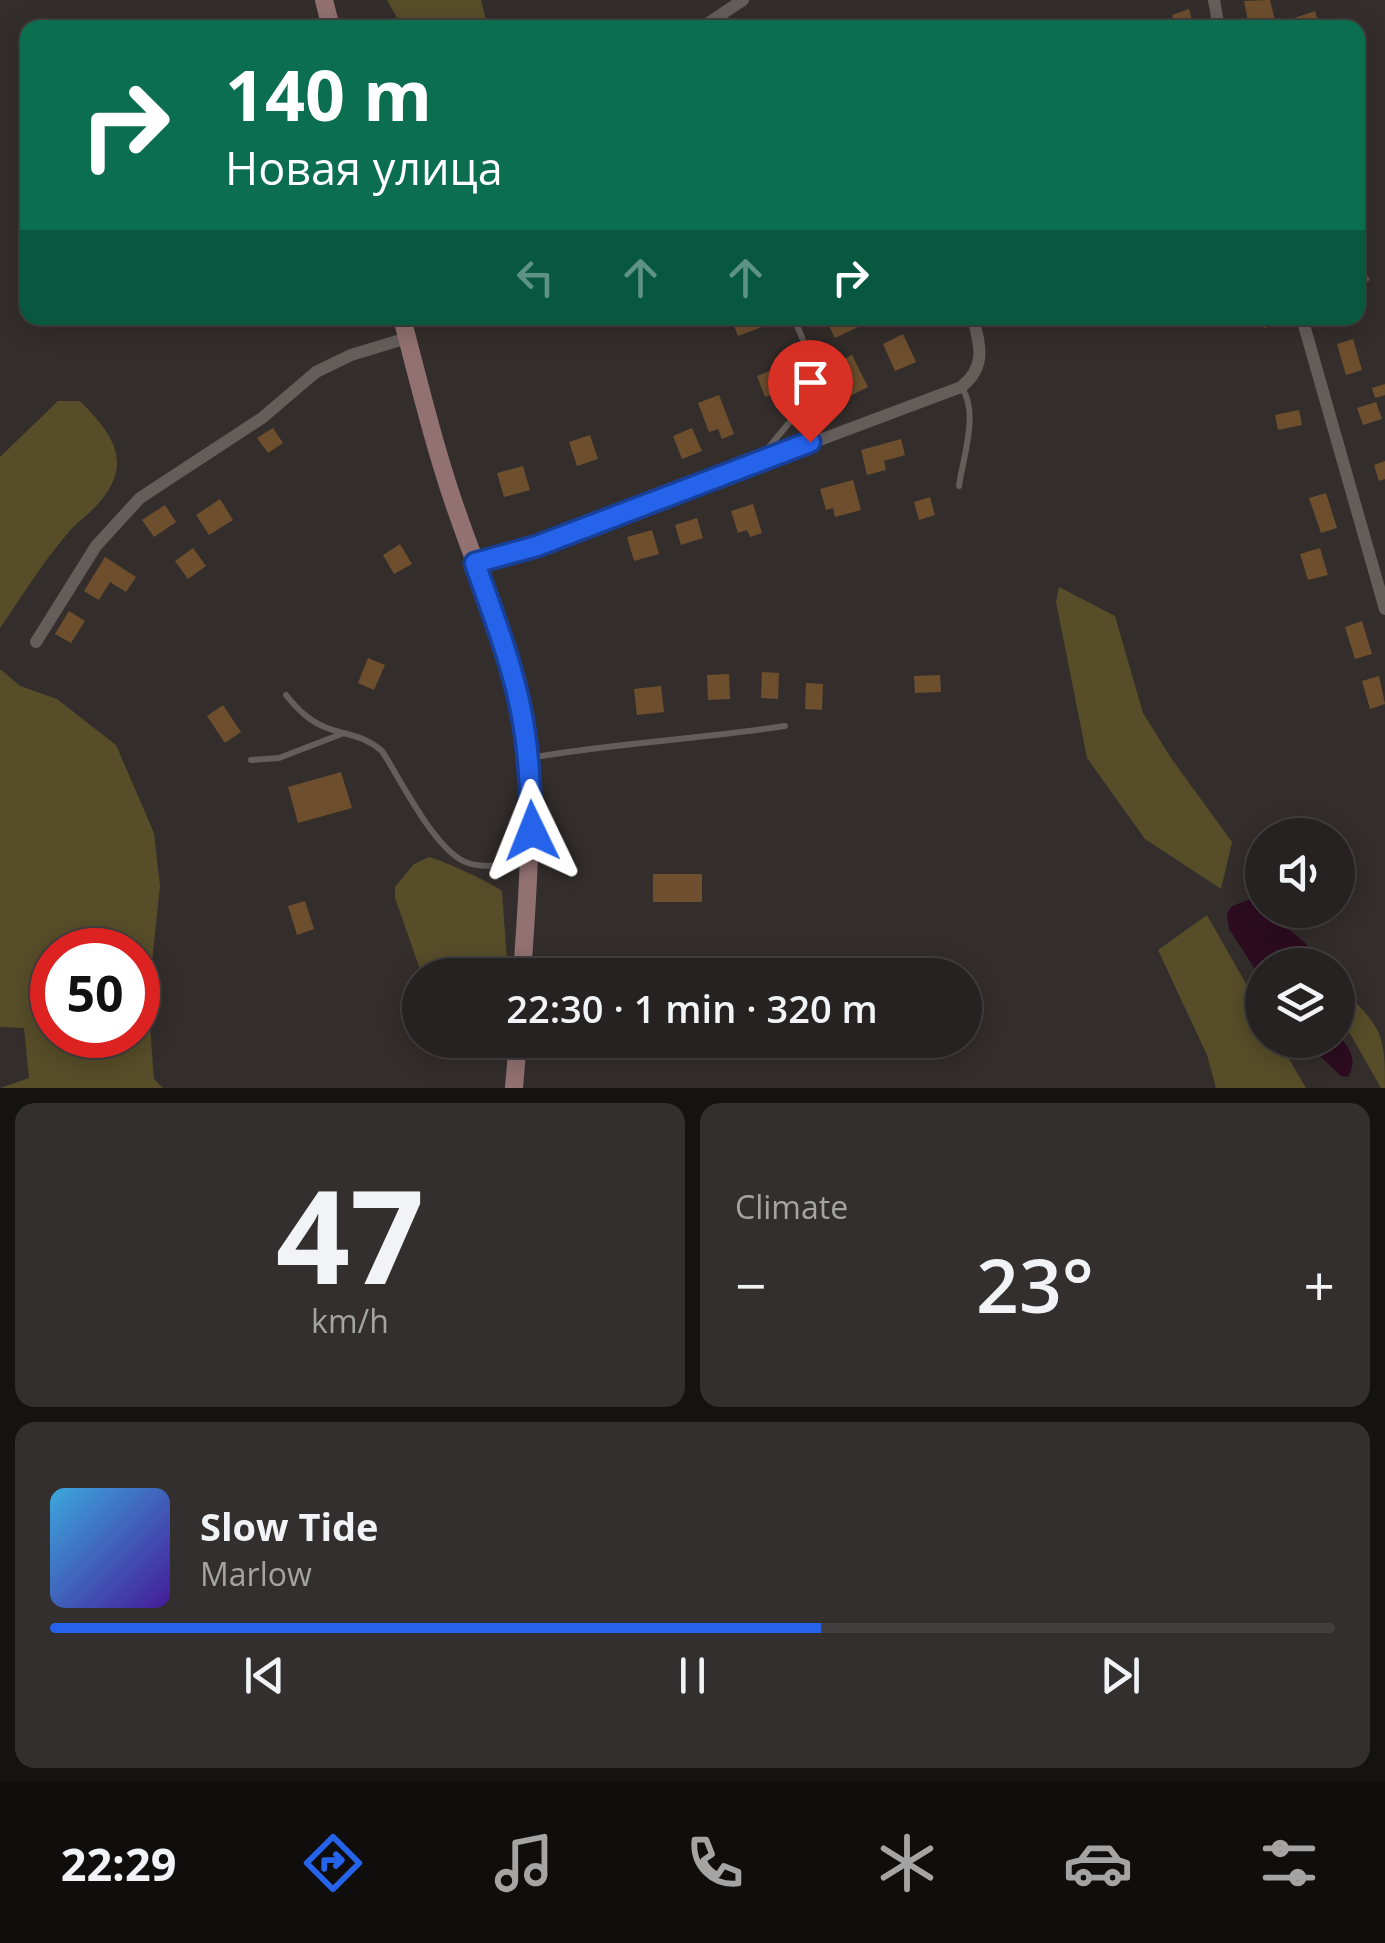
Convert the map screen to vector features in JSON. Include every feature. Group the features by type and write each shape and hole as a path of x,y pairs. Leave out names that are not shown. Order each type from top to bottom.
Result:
{"main road":[{"path":"404,325 446,479 503,644 520,706 532,831 523,958"},
{"path":"514,1088 516,1058"}],"street":[{"path":"712,20 743,0"},
{"path":"475,563 537,546 962,387 979,367 981,351 975,325"},
{"path":"1304,325 1385,609"},
{"path":"36,642 96,546 140,498 262,418 316,372 351,355 407,338"}],"lane":[{"path":"757,461 814,393 812,362 797,325"},
{"path":"959,486 969,414 969,398 962,387"},
{"path":"286,695 310,719 371,742 382,752 439,839 454,855 467,863 490,866 530,861"},
{"path":"528,758 603,744 704,738 785,726"},
{"path":"251,760 279,758 345,732"}],"shaded area":[{"path":"387,0 481,0 486,20 398,20"},
{"path":"58,401 80,401 102,426 115,451 115,477 96,506 50,556 0,628 0,457"},
{"path":"1059,587 1115,616 1143,713 1232,842 1221,889 1145,839 1087,758 1056,602"},
{"path":"0,669 20,686 57,699 116,745 154,833 160,886 156,928 30,928 30,1058 152,1058 154,1079 163,1088 0,1088 29,1078 24,1028 0,1027"},
{"path":"429,857 502,891 507,958 416,958 395,898 395,887 414,864"},
{"path":"1245,901 1245,928 1288,928 1309,948 1245,948 1245,954 1229,929 1227,913 1232,906"},
{"path":"1207,915 1245,982 1245,1058 1288,1058 1306,1088 1216,1088 1207,1055 1158,950"},
{"path":"1355,1002 1381,1040 1385,1088 1381,1088 1355,1042"},
{"path":"1322,1058 1352,1058 1348,1077 1341,1076"}],"building":[{"path":"1270,0 1275,20 1248,20 1244,1"},
{"path":"1189,9 1192,20 1174,20 1172,15"},
{"path":"1315,11 1318,20 1295,20"},
{"path":"734,325 762,327 738,336"},
{"path":"828,325 857,325 858,327 835,338"},
{"path":"903,334 916,362 895,371 883,344"},
{"path":"1353,339 1362,370 1346,375 1337,344"},
{"path":"852,355 868,387 850,396 834,364"},
{"path":"780,367 789,388 765,397 757,376"},
{"path":"1385,384 1385,395 1375,398 1372,388"},
{"path":"719,395 734,434 722,439 718,429 709,432 698,403"},
{"path":"1376,402 1382,419 1363,425 1357,408"},
{"path":"1299,410 1302,425 1278,430 1275,415"},
{"path":"273,428 283,443 268,453 257,438"},
{"path":"692,428 702,451 682,459 673,436"},
{"path":"590,435 598,459 577,466 569,442"},
{"path":"901,439 905,455 884,461 886,470 867,475 861,450"},
{"path":"1385,461 1385,479 1379,481 1374,465"},
{"path":"523,466 530,490 504,497 497,473"},
{"path":"853,480 861,510 835,517 833,508 826,510 820,489"},
{"path":"1326,493 1337,528 1321,533 1309,498"},
{"path":"930,497 935,515 919,520 914,502"},
{"path":"220,499 233,520 209,535 196,515"},
{"path":"753,504 762,533 750,537 747,530 738,533 731,511"},
{"path":"165,505 176,522 154,537 142,520"},
{"path":"697,518 703,538 681,545 675,525"},
{"path":"652,530 659,554 634,561 627,537"},
{"path":"400,544 412,564 394,574 383,555"},
{"path":"193,548 206,566 188,579 175,561"},
{"path":"1320,548 1328,575 1308,580 1300,554"},
{"path":"105,557 136,577 126,592 110,582 99,600 84,591"},
{"path":"69,611 85,621 71,643 55,634"},
{"path":"1362,621 1372,654 1355,659 1345,627"},
{"path":"368,658 385,665 374,690 358,683"},
{"path":"762,672 779,673 778,699 761,698"},
{"path":"729,674 730,699 708,700 707,675"},
{"path":"940,675 941,692 915,693 914,676"},
{"path":"1379,676 1385,704 1370,709 1362,681"},
{"path":"806,683 823,684 822,710 805,709"},
{"path":"661,686 664,712 637,715 634,689"},
{"path":"223,705 241,732 225,743 207,716"},
{"path":"341,772 352,808 298,823 288,787"},
{"path":"653,874 702,874 702,902 653,902"},
{"path":"305,901 314,929 297,935 288,906"}],"route":[{"path":"532,831 530,769 520,706 475,563 537,546 810,442"}]}
